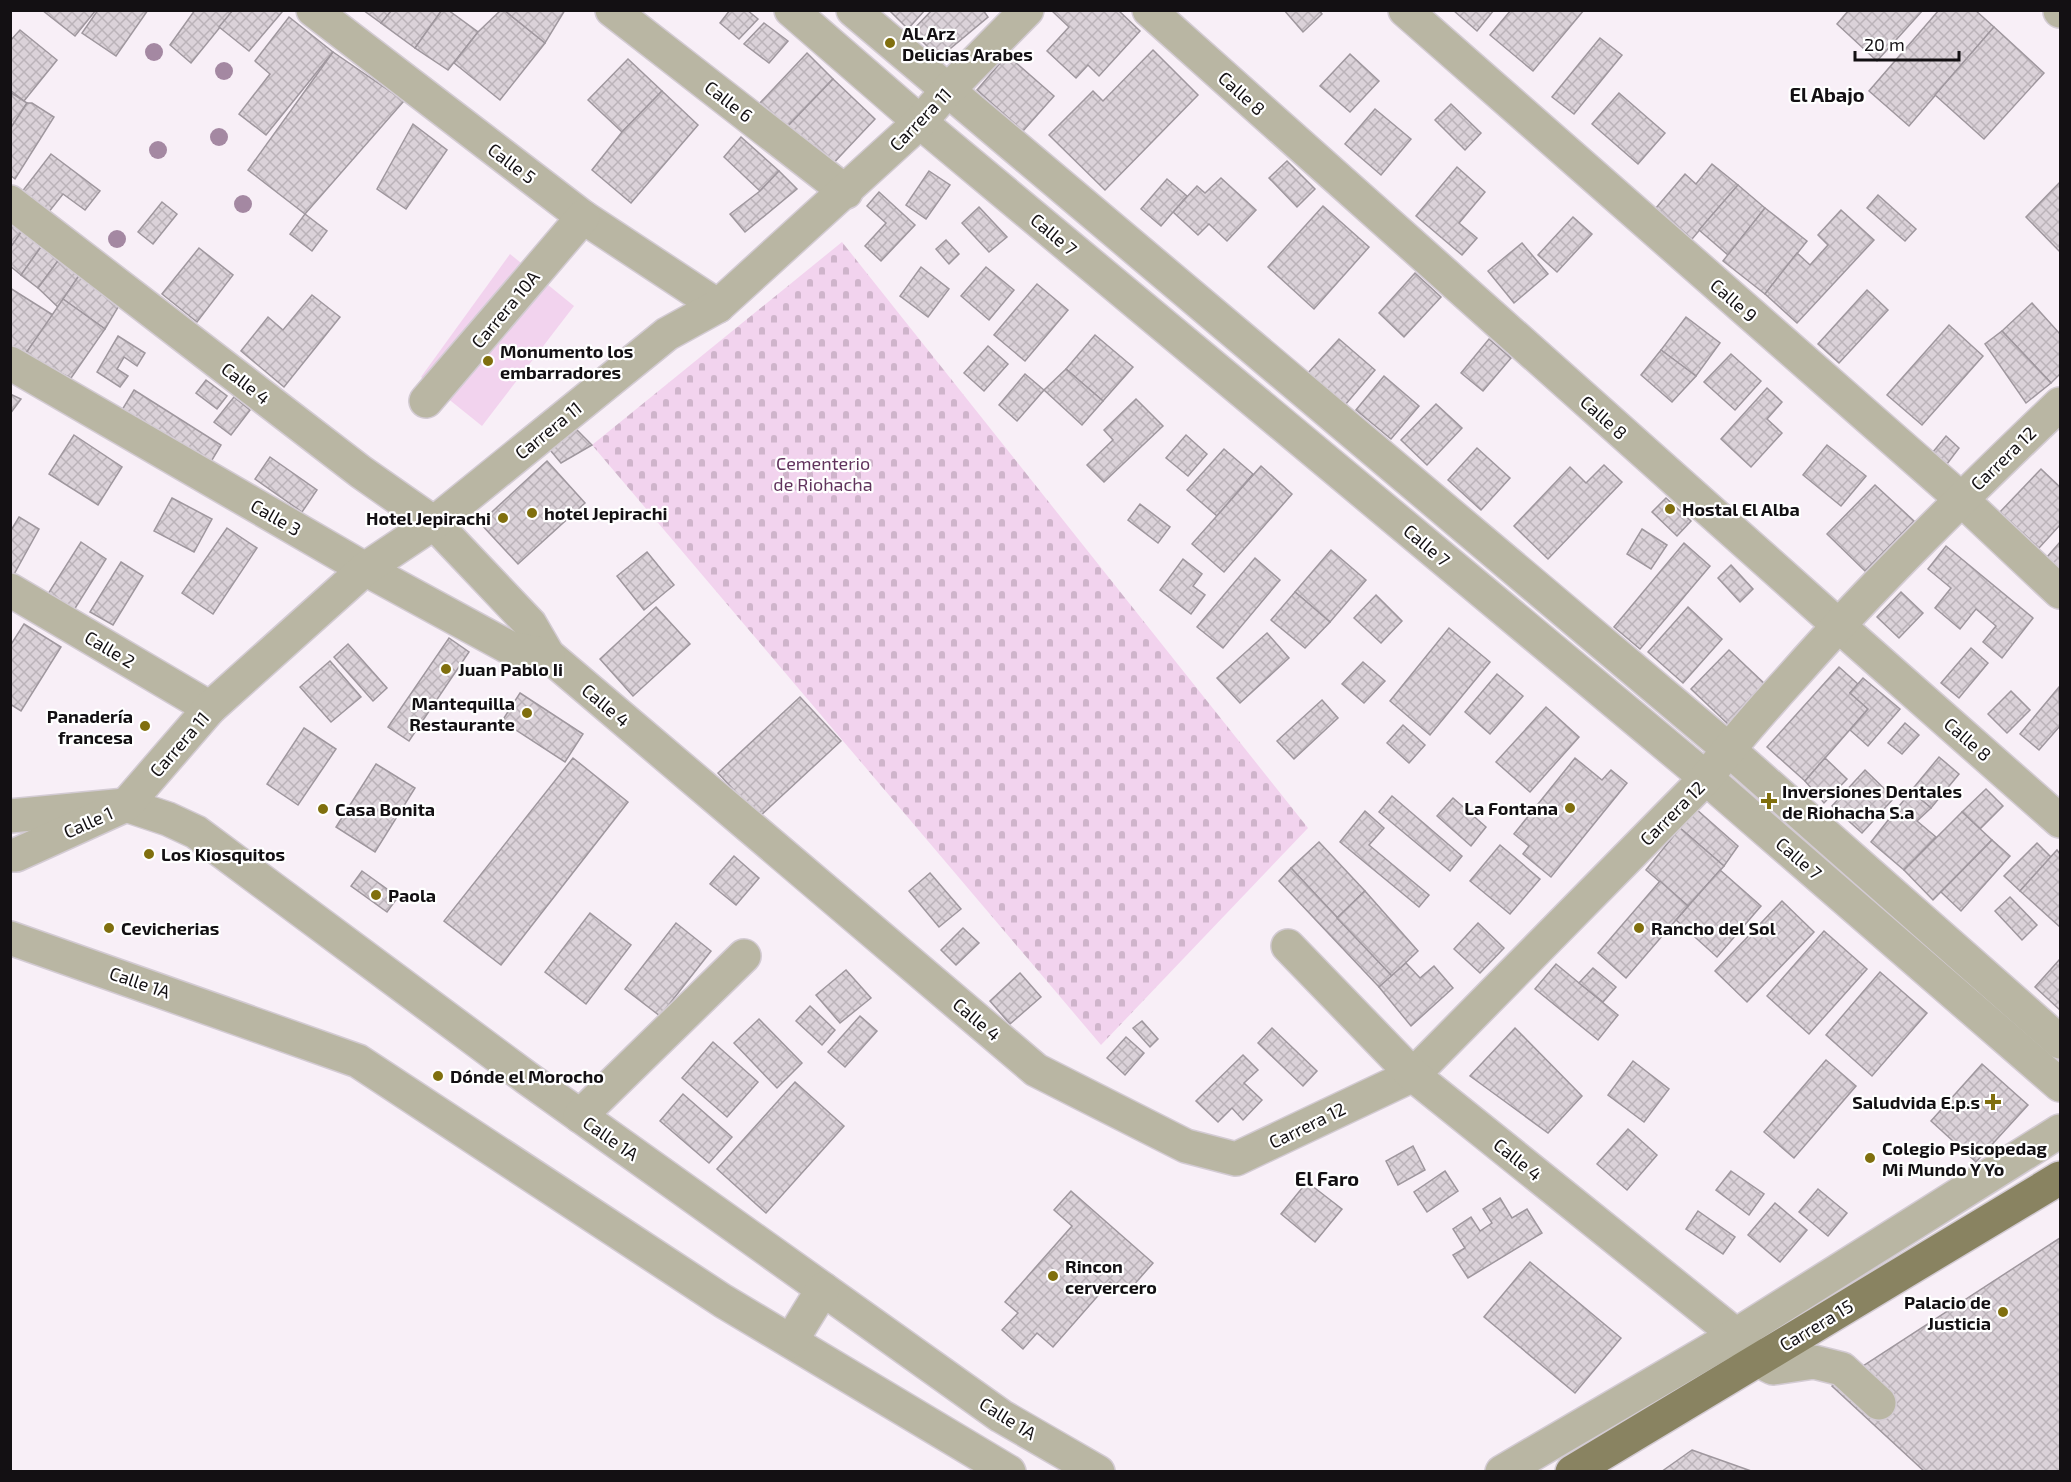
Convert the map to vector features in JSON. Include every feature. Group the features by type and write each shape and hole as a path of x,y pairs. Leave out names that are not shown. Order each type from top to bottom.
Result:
{"main road":[{"name":"Carrera 15","path":"1572,1472 2061,1178"}],"street":[{"name":"Calle 5","path":"313,10 583,217 718,306"},
{"name":"Calle 6","path":"612,10 846,192"},
{"name":"Calle 7","path":"791,10 920,122 1706,778 2061,1085"},
{"name":"Calle 7","path":"853,10 1728,749 2061,1042"},
{"name":"Carrera 11","path":"126,805 210,708 365,569 434,523 667,334 718,306 846,192 920,122 948,90 1027,10"},
{"name":"Calle 8","path":"1149,10 2061,821"},
{"name":"Calle 9","path":"1406,10 1960,498 2061,592"},
{"name":"Calle 4","path":"10,201 361,472 434,523 530,624 548,655 1036,1070 1186,1146 1236,1159"},
{"name":"Carrera 10A","path":"426,401 583,217"},
{"name":"Calle 3","path":"10,363 365,569 510,648 548,655"},
{"name":"Carrera 12","path":"1236,1159 1413,1074 1706,778 1728,749 1838,625 1960,498 2061,404"},
{"name":"Calle 2","path":"10,590 210,708"},
{"name":"Calle 1","path":"10,816 126,805"},
{"name":"Calle 1","path":"10,855 16,855 126,805"},
{"name":"Calle 1A","path":"126,805 168,819 196,832 580,1116 1000,1416 1098,1472"},
{"name":"Calle 1A","path":"10,938 358,1061 723,1301 1009,1472"},
{"name":"Calle 4","path":"1288,946 1413,1074 1736,1335 1757,1360"},
{"path":"580,1116 744,956"},
{"path":"1502,1472 1736,1335 2061,1131"},
{"path":"792,1341 823,1289"},
{"path":"1757,1360 1773,1368 1814,1362 1842,1369 1879,1403"}],"green space":[{"name":"Cementerio de Riohacha","path":"842,242 1308,828 1101,1045 592,445"},
{"path":"510,254 574,306 482,426 421,377"}],"building":[{"path":"42,10 96,10 75,36"},
{"path":"98,10 148,10 116,56 82,33"},
{"path":"195,10 234,10 191,63 170,45"},
{"path":"233,10 280,10 282,12 249,51 219,27"},
{"path":"363,10 392,10 381,23"},
{"path":"392,10 442,10 415,48 381,23"},
{"path":"442,10 448,10 478,32 448,70 415,48"},
{"path":"501,10 504,10 545,43 500,100 454,63 478,32"},
{"path":"504,10 565,10 545,43"},
{"path":"730,10 747,10 758,19 739,39 720,23"},
{"path":"889,10 925,10 908,29"},
{"path":"932,10 983,10 988,17 939,58 912,31"},
{"path":"1051,10 1118,10 1140,31 1099,76 1088,65 1076,78 1047,51 1069,27"},
{"path":"1284,10 1319,10 1322,14 1303,32"},
{"path":"1453,10 1494,10 1477,31"},
{"path":"1511,10 1584,10 1533,71 1490,35"},
{"path":"1849,10 1923,10 1877,61 1837,24"},
{"path":"1939,10 1975,10 1994,27 1909,126 1869,91"},
{"path":"289,17 333,52 266,135 239,114 270,74 255,61"},
{"path":"764,23 788,41 769,63 744,44"},
{"path":"1994,27 2044,73 1984,139 1935,95"},
{"path":"20,30 57,60 24,101 10,90 10,41"},
{"path":"1600,38 1622,55 1574,114 1552,97"},
{"path":"1153,50 1198,95 1105,190 1049,135 1093,91 1103,101"},
{"path":"333,52 404,101 305,214 248,170"},
{"path":"807,53 833,79 786,128 759,104"},
{"path":"1350,54 1379,81 1350,112 1320,86"},
{"path":"1007,55 1054,96 1023,131 977,90"},
{"path":"628,59 662,91 622,132 588,100"},
{"path":"833,79 875,119 828,169 786,128"},
{"path":"662,91 698,125 631,203 592,170 622,132"},
{"path":"10,92 27,103 10,129"},
{"path":"1619,93 1665,133 1638,164 1592,124"},
{"path":"27,103 32,103 54,117 15,179 10,175 10,129"},
{"path":"1451,104 1481,133 1465,150 1435,120"},
{"path":"1375,109 1411,139 1381,175 1345,144"},
{"path":"413,124 447,150 406,209 377,189"},
{"path":"741,137 779,171 760,191 724,157"},
{"path":"51,154 100,191 85,210 63,194 48,213 21,193"},
{"path":"1287,161 1315,189 1297,207 1269,178"},
{"path":"1712,164 1738,185 1692,239 1656,208 1685,174 1696,184"},
{"path":"1457,167 1485,192 1459,223 1477,238 1462,255 1416,216"},
{"path":"779,171 797,189 745,232 730,214 760,191"},
{"path":"929,171 950,185 926,219 906,205"},
{"path":"1221,178 1256,210 1227,241 1209,224 1198,235 1173,212 1197,186 1205,193"},
{"path":"1167,179 1187,196 1161,226 1141,209"},
{"path":"2060,182 2060,252 2026,217"},
{"path":"1738,185 1765,208 1728,255 1699,230"},
{"path":"879,192 915,225 881,261 865,246 886,223 867,206"},
{"path":"1878,195 1916,229 1905,241 1867,208"},
{"path":"162,202 177,214 153,244 138,232"},
{"path":"1323,206 1369,247 1314,309 1268,267"},
{"path":"979,207 1007,237 989,252 962,223"},
{"path":"1765,208 1807,241 1765,294 1723,261"},
{"path":"1841,210 1874,240 1797,323 1765,294 1797,253 1810,265 1828,245 1818,235"},
{"path":"305,214 327,231 312,251 290,234"},
{"path":"1573,217 1592,234 1557,272 1538,255"},
{"path":"10,219 24,228 10,248"},
{"path":"24,228 43,244 21,275 10,266 10,248"},
{"path":"946,240 959,254 949,264 936,249"},
{"path":"1522,243 1548,274 1514,303 1488,271"},
{"path":"43,244 60,258 38,288 21,275"},
{"path":"199,248 233,275 197,322 162,294"},
{"path":"60,258 80,274 58,307 38,288"},
{"path":"921,267 949,289 928,317 900,296"},
{"path":"986,267 1014,290 989,320 961,296"},
{"path":"1415,273 1441,297 1404,337 1379,313"},
{"path":"80,274 120,304 105,329 63,299"},
{"path":"1037,284 1068,310 1025,361 994,335"},
{"path":"10,288 53,315 24,356 10,348"},
{"path":"1867,290 1888,310 1839,363 1818,344"},
{"path":"312,295 340,317 284,387 241,351 268,317 283,330"},
{"path":"63,299 105,329 71,378 24,356"},
{"path":"2032,303 2060,334 2060,374 2051,383 2002,331"},
{"path":"1686,317 1720,343 1696,376 1661,350"},
{"path":"1949,325 1983,356 1922,425 1887,395"},
{"path":"2002,331 2051,383 2026,403 1985,344"},
{"path":"1095,335 1133,367 1103,401 1066,369"},
{"path":"118,336 145,353 137,366 124,357 117,369 128,376 120,387 97,372"},
{"path":"1339,339 1375,370 1345,405 1308,373"},
{"path":"1489,339 1511,358 1483,391 1461,373"},
{"path":"988,346 1008,364 984,391 964,373"},
{"path":"1661,350 1696,376 1672,402 1641,375"},
{"path":"1731,354 1761,381 1735,410 1704,382"},
{"path":"1066,369 1103,401 1082,425 1044,390"},
{"path":"1025,374 1044,390 1017,421 999,405"},
{"path":"1384,376 1419,406 1391,439 1356,410"},
{"path":"206,380 227,396 217,409 196,393"},
{"path":"1767,388 1782,402 1767,419 1782,433 1751,467 1721,439"},
{"path":"134,390 221,445 206,470 119,415"},
{"path":"10,394 21,399 10,414"},
{"path":"234,397 250,410 231,435 214,422"},
{"path":"1136,399 1163,426 1104,482 1087,465 1113,440 1104,430"},
{"path":"1436,404 1462,428 1427,465 1401,440"},
{"path":"572,425 592,445 561,463 546,445"},
{"path":"74,435 122,467 98,505 49,474"},
{"path":"1186,435 1207,454 1188,476 1166,458"},
{"path":"1946,436 1959,448 1947,464 1933,452"},
{"path":"1827,445 1866,476 1841,506 1803,475"},
{"path":"1477,448 1510,478 1481,510 1448,480"},
{"path":"1224,449 1253,474 1217,516 1187,490"},
{"path":"270,457 317,490 302,512 255,479"},
{"name":"hotel Jepirachi","path":"547,461 585,503 518,564 480,523"},
{"path":"1604,465 1622,482 1548,559 1514,526 1570,467 1586,483"},
{"path":"1261,466 1292,494 1224,572 1192,544"},
{"path":"2041,469 2060,487 2060,525 2039,548 2000,512"},
{"path":"1875,485 1914,521 1865,571 1827,534"},
{"path":"172,498 212,519 194,552 154,531"},
{"path":"1666,498 1691,521 1677,536 1652,512"},
{"path":"1140,504 1170,527 1158,543 1128,520"},
{"path":"19,517 39,529 13,576 10,575 10,532"},
{"path":"227,528 257,548 213,614 182,593"},
{"path":"1642,529 1667,545 1651,569 1627,554"},
{"path":"81,542 106,559 74,610 48,594"},
{"path":"2060,542 2060,570 2047,557"},
{"path":"1684,543 1710,566 1640,649 1614,627"},
{"path":"1946,546 2033,618 2002,658 1983,642 1996,626 1976,609 1960,629 1935,608 1951,588 1928,569"},
{"path":"1331,550 1366,580 1330,622 1295,592"},
{"path":"647,552 674,585 644,610 617,576"},
{"path":"1255,558 1280,580 1223,648 1197,627"},
{"path":"1183,559 1202,574 1193,586 1205,595 1191,614 1160,590"},
{"path":"121,562 143,576 113,625 90,612"},
{"path":"1731,565 1753,589 1740,602 1718,578"},
{"path":"1295,592 1330,622 1305,648 1271,620"},
{"path":"1901,592 1923,613 1899,638 1877,617"},
{"path":"1376,595 1402,621 1381,643 1354,618"},
{"path":"656,607 690,644 633,696 600,659"},
{"path":"1688,607 1722,639 1683,683 1648,652"},
{"path":"24,624 61,647 21,711 10,704 10,646"},
{"path":"1449,628 1490,662 1430,735 1390,701"},
{"path":"1267,633 1289,658 1240,703 1217,678"},
{"path":"449,638 469,652 409,741 388,727"},
{"path":"348,644 387,688 373,701 334,657"},
{"path":"1971,648 1988,663 1959,698 1941,683"},
{"path":"1729,650 1766,685 1729,725 1691,689"},
{"path":"330,661 361,697 331,722 300,687"},
{"path":"1363,662 1385,681 1364,703 1342,684"},
{"path":"1839,667 1858,684 1850,693 1868,709 1805,781 1767,747"},
{"path":"1497,674 1523,696 1490,734 1465,712"},
{"path":"1863,678 1900,709 1868,746 1850,730 1868,709 1850,693"},
{"path":"2059,687 2060,726 2039,750 2020,734"},
{"path":"2011,691 2030,710 2007,733 1988,714"},
{"path":"520,693 583,734 565,762 502,721"},
{"path":"800,697 841,741 759,817 718,773"},
{"path":"1322,700 1338,718 1294,759 1277,741"},
{"path":"1546,707 1579,737 1530,792 1496,762"},
{"path":"1905,723 1919,735 1902,754 1888,743"},
{"path":"1403,725 1425,745 1409,763 1387,743"},
{"path":"304,728 336,749 298,805 267,784"},
{"path":"1939,757 1959,774 1931,808 1911,791"},
{"path":"573,758 628,802 501,965 444,921"},
{"name":"La Fontana","path":"1575,758 1602,780 1611,770 1627,783 1551,877 1523,854 1529,846 1514,834"},
{"path":"1825,758 1847,779 1824,803 1805,781"},
{"path":"376,764 415,788 375,852 336,827"},
{"path":"1865,770 1894,798 1862,833 1832,806"},
{"path":"1986,789 2003,806 1980,829 1962,812"},
{"path":"1911,791 1931,808 1917,821 1936,837 1904,870 1871,842"},
{"path":"1392,796 1462,856 1450,871 1379,812"},
{"path":"1453,798 1486,827 1471,846 1437,816"},
{"path":"1696,809 1738,846 1724,866 1680,828"},
{"path":"1365,811 1384,828 1369,845 1429,895 1419,907 1340,842"},
{"path":"1962,812 1992,840 1933,900 1904,870"},
{"path":"1680,828 1724,866 1688,906 1646,870"},
{"path":"1992,840 2010,856 1961,911 1941,892"},
{"path":"1319,842 1365,891 1337,918 1291,868"},
{"path":"2037,843 2051,857 2020,891 2004,876"},
{"path":"1500,845 1540,879 1510,914 1470,881"},
{"path":"2057,850 2060,854 2060,927 2020,891"},
{"path":"734,856 759,878 736,905 710,884"},
{"path":"1291,868 1392,976 1379,987 1279,881"},
{"path":"1720,870 1761,906 1717,957 1676,920"},
{"path":"362,871 398,897 387,912 351,886"},
{"path":"930,873 961,909 939,927 909,891"},
{"path":"1660,881 1688,906 1626,978 1598,953"},
{"path":"1365,891 1418,951 1392,976 1337,918"},
{"path":"2010,897 2037,925 2022,940 1995,911"},
{"path":"1782,901 1814,932 1747,1002 1715,971"},
{"path":"590,913 631,945 586,1004 545,972"},
{"path":"676,923 711,951 660,1016 625,989"},
{"path":"1478,923 1504,948 1480,973 1454,949"},
{"path":"963,928 979,943 956,965 941,950"},
{"path":"1824,931 1867,969 1809,1034 1767,996"},
{"path":"2060,959 2060,1010 2035,987"},
{"path":"1406,963 1420,978 1434,966 1453,988 1411,1026 1379,987"},
{"path":"1556,964 1618,1015 1598,1040 1535,989"},
{"path":"1593,968 1616,987 1603,1002 1579,983"},
{"path":"846,970 871,998 840,1023 816,995"},
{"path":"1880,972 1927,1013 1872,1076 1826,1035"},
{"path":"1020,973 1041,997 1010,1024 990,1001"},
{"path":"810,1006 835,1030 822,1045 796,1021"},
{"path":"860,1016 877,1031 845,1067 828,1052"},
{"path":"759,1019 802,1063 777,1088 734,1043"},
{"path":"1142,1021 1158,1039 1150,1047 1133,1028"},
{"path":"1272,1028 1317,1071 1303,1086 1258,1043"},
{"path":"1515,1028 1582,1096 1548,1133 1470,1076"},
{"path":"1126,1037 1144,1053 1125,1075 1107,1058"},
{"path":"713,1042 758,1082 727,1117 682,1078"},
{"path":"1243,1055 1258,1070 1244,1083 1262,1100 1243,1120 1232,1108 1218,1122 1196,1101"},
{"path":"1826,1060 1856,1086 1794,1158 1764,1132"},
{"path":"1633,1061 1669,1089 1644,1122 1608,1095"},
{"path":"1982,1064 2028,1105 1976,1162 1931,1121"},
{"path":"795,1082 844,1126 766,1213 717,1169"},
{"path":"683,1094 732,1137 709,1163 660,1121"},
{"path":"1628,1129 1657,1155 1627,1190 1597,1164"},
{"path":"1413,1146 1425,1170 1398,1185 1386,1161"},
{"path":"1445,1171 1458,1191 1427,1212 1414,1192"},
{"path":"1731,1171 1764,1194 1749,1215 1716,1190"},
{"path":"1307,1182 1342,1209 1315,1242 1281,1214"},
{"path":"1818,1189 1847,1213 1828,1236 1799,1212"},
{"path":"1071,1191 1153,1263 1125,1295 1110,1282 1053,1347 1037,1333 1023,1349 1002,1330 1018,1313 1005,1302 1072,1226 1054,1210"},
{"path":"1500,1198 1512,1218 1527,1209 1542,1233 1468,1278 1453,1255 1465,1248 1453,1229 1471,1217 1480,1231 1492,1223 1483,1209"},
{"path":"1775,1203 1807,1230 1780,1262 1748,1235"},
{"path":"1698,1211 1735,1237 1723,1254 1686,1229"},
{"name":"Palacio de Justicia","path":"2060,1238 2060,1472 1925,1472 1832,1386"},
{"path":"1530,1262 1621,1338 1575,1393 1484,1317"},
{"path":"1692,1450 1754,1472 1661,1472"}],"place":[{"name":"AL Arz Delicias Arabes","path":"890,43"},
{"name":"Monumento los embarradores","path":"488,361"},
{"name":"Hostal El Alba","path":"1670,509"},
{"name":"hotel Jepirachi","path":"532,513"},
{"name":"Hotel Jepirachi","path":"503,518"},
{"name":"Juan Pablo Ii","path":"446,669"},
{"name":"Mantequilla Restaurante","path":"527,713"},
{"name":"Panadería francesa","path":"145,726"},
{"name":"Inversiones Dentales de Riohacha S.a","path":"1769,801"},
{"name":"La Fontana","path":"1570,808"},
{"name":"Casa Bonita","path":"323,809"},
{"name":"Los Kiosquitos","path":"149,854"},
{"name":"Paola","path":"376,895"},
{"name":"Cevicherias","path":"109,928"},
{"name":"Rancho del Sol","path":"1639,928"},
{"name":"Dónde el Morocho","path":"438,1076"},
{"name":"Saludvida E.p.s","path":"1993,1102"},
{"name":"Colegio Psicopedag Mi Mundo Y Yo","path":"1870,1158"},
{"name":"Rincon cervercero","path":"1053,1276"},
{"name":"Palacio de Justicia","path":"2003,1312"}],"district":[{"name":"El Abajo","path":"1827,94"},
{"name":"El Faro","path":"1327,1178"}]}
